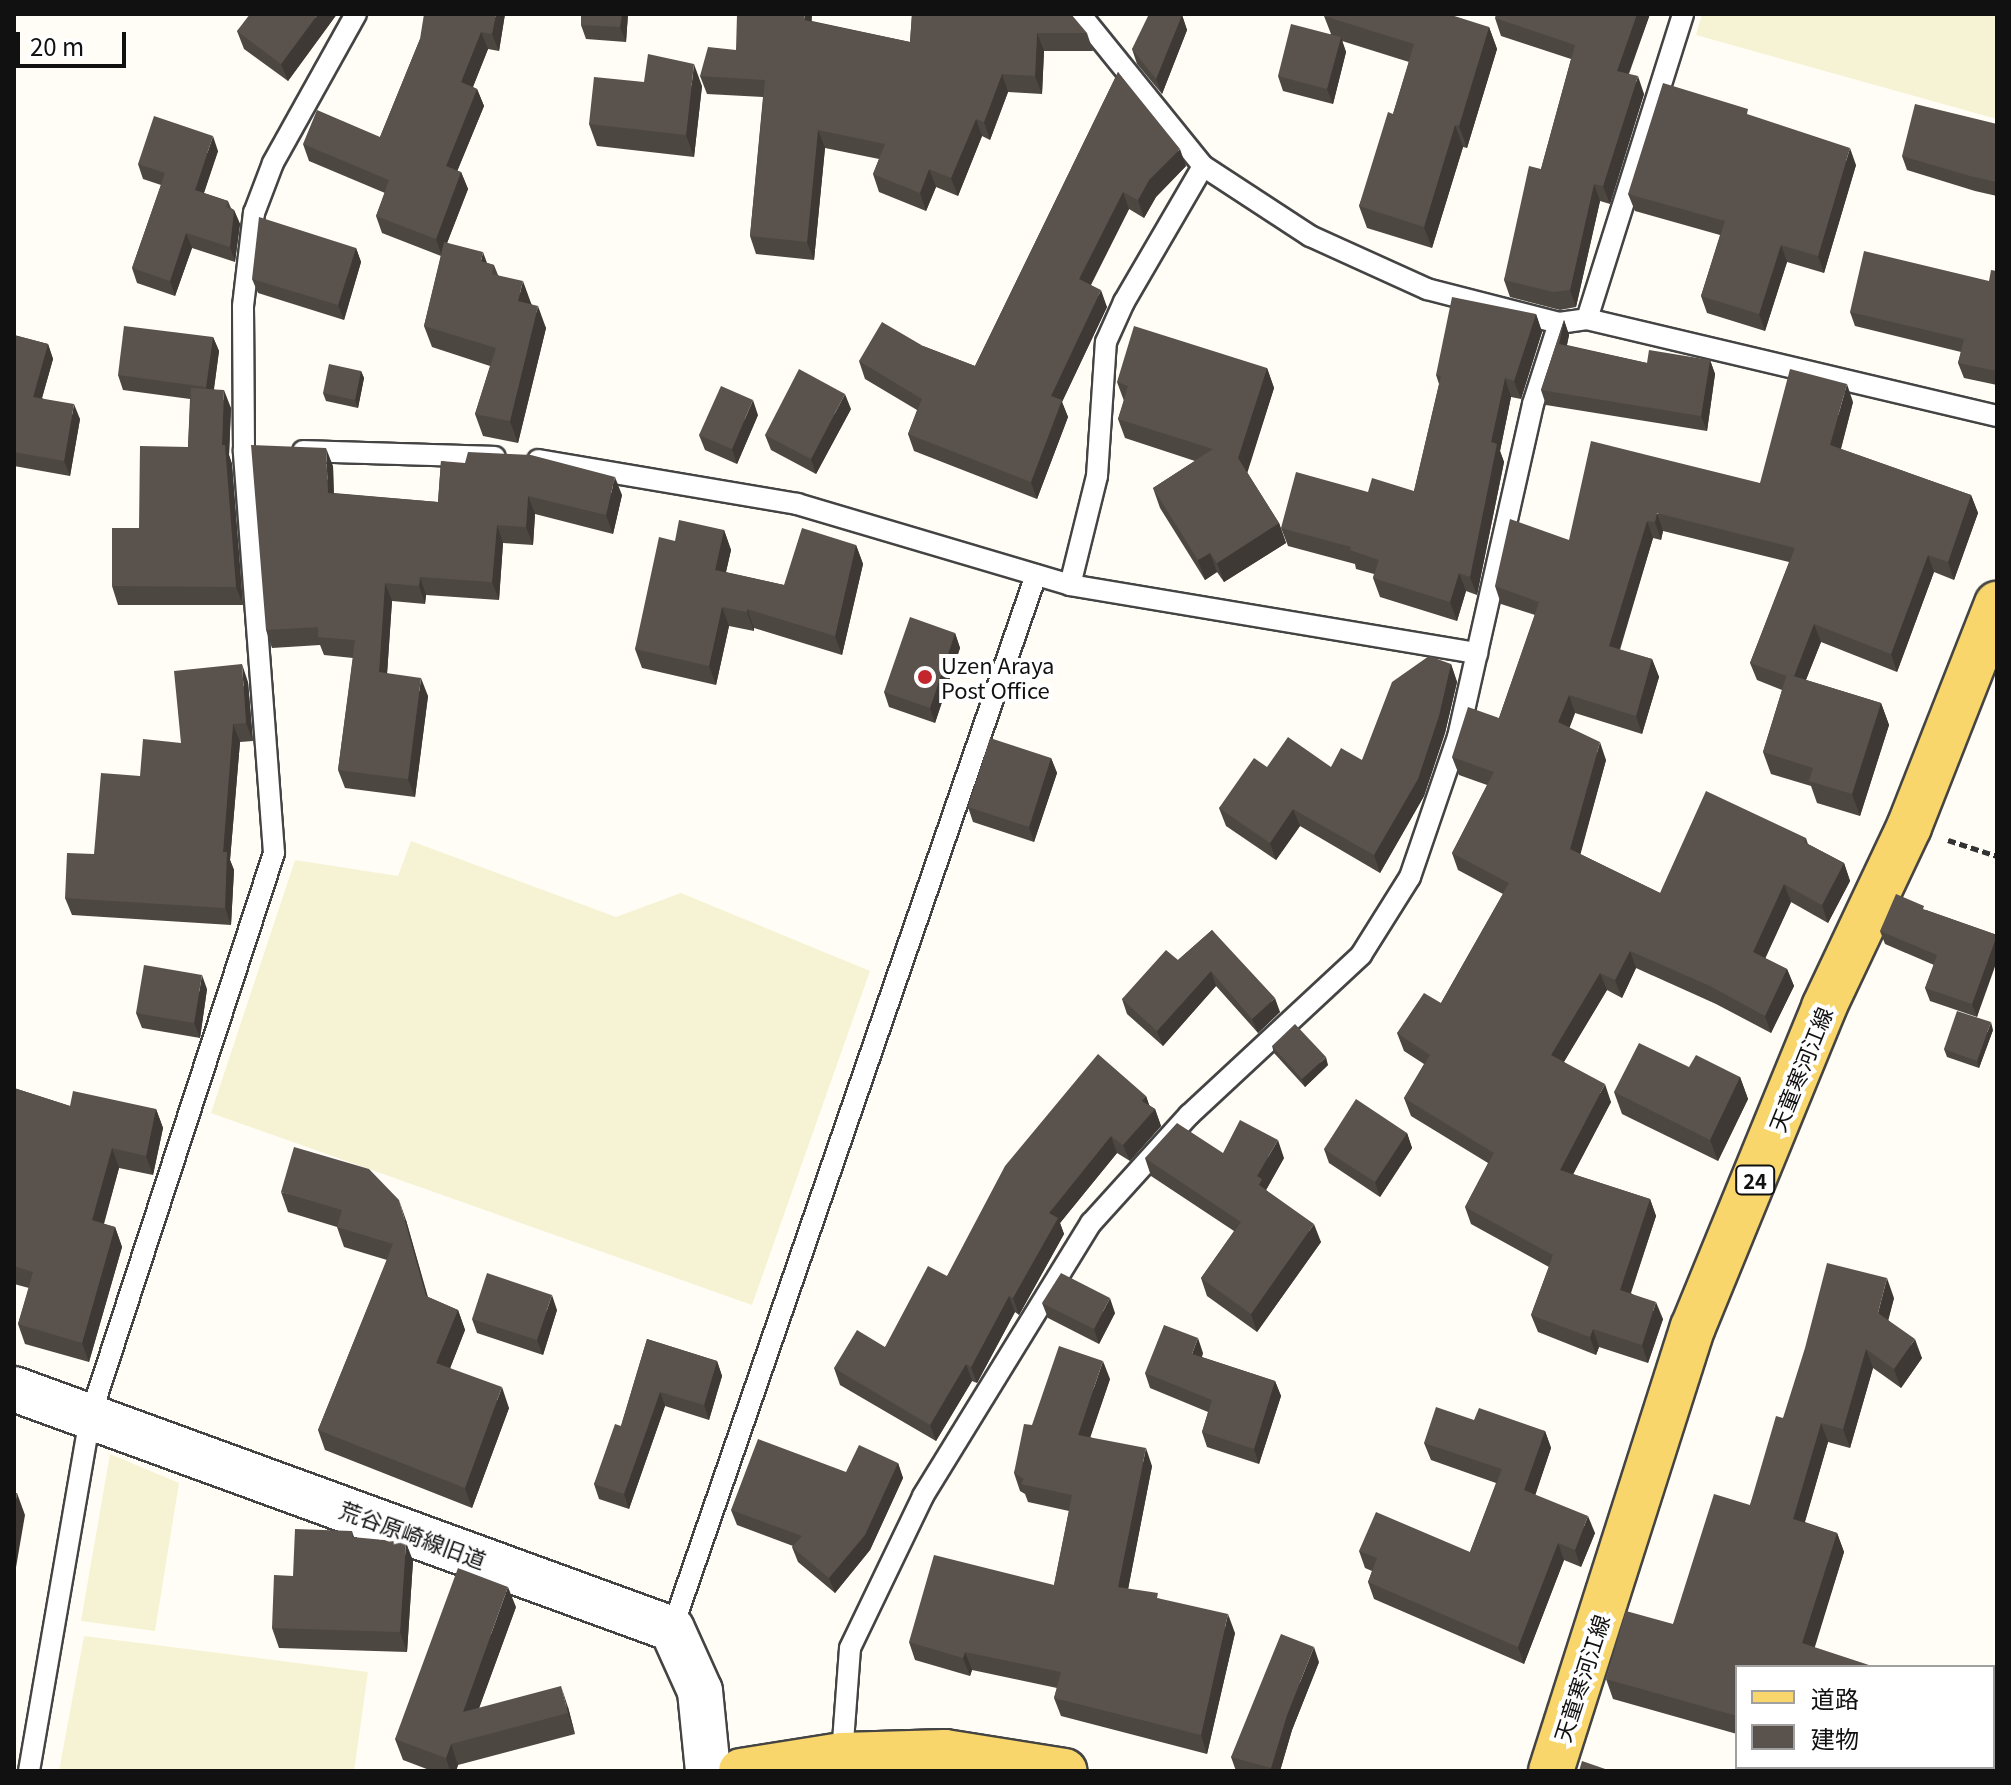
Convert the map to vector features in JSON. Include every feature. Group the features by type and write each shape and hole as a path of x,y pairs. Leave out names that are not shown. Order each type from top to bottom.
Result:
{"main road":[{"name":"天童寒河江線","path":"1551,1771 1693,1327 1824,1007 1909,827 1997,604"},
{"path":"741,1771 842,1755 945,1752 1065,1771"}],"street":[{"name":"荒谷原崎線旧道","path":"14,1389 672,1629"},
{"path":"672,1629 700,1691 708,1771"}],"lane":[{"path":"29,1771 90,1417 274,853 259,450 243,306 254,213 273,163 356,14"},
{"path":"1080,14 1203,166 1310,236 1427,289 1559,323 1587,319 1997,416"},
{"path":"1587,319 1683,14"},
{"path":"1070,585 1097,476 1106,342 1124,302 1203,166"},
{"path":"842,1755 850,1648 923,1496 1091,1223 1189,1115 1361,955 1410,877 1454,751 1533,404 1559,323"},
{"path":"259,450 531,459 626,472 797,504 1070,585 1477,653"},
{"path":"672,1629 1036,575"}],"path":[{"path":"1909,827 1997,856"}],"shaded area":[{"path":"1702,14 1997,14 1997,119 1696,35"},
{"path":"411,841 616,917 681,893 870,971 752,1305 211,1113 295,860 398,876"},
{"path":"110,1454 179,1483 155,1631 81,1621"},
{"path":"84,1636 368,1672 354,1771 59,1771"}],"building":[{"path":"250,14 318,14 281,64 237,31"},
{"path":"424,14 496,14 492,34 481,32 461,82 477,89 446,166 461,172 436,239 376,216 389,180 303,144 317,110 380,137 420,39"},
{"path":"581,14 622,14 620,27 581,25"},
{"path":"737,14 805,14 804,20 910,42 912,14 1071,14 1087,33 1037,33 1035,76 1002,74 984,122 976,119 951,178 929,169 920,193 873,174 885,144 818,130 807,242 750,236 765,80 700,76 708,47 736,50"},
{"path":"1149,14 1182,15 1156,79 1132,49"},
{"path":"1325,14 1448,14 1489,27 1424,227 1359,206 1388,112 1393,114 1414,44"},
{"path":"1496,14 1637,14 1617,71 1638,76 1603,186 1594,184 1570,290 1553,292 1504,280 1529,166 1541,169 1575,45 1495,18"},
{"path":"1291,24 1341,37 1327,89 1278,76"},
{"path":"648,54 694,64 686,135 589,124 594,77 644,82"},
{"path":"1118,72 1180,149 1149,180 1138,200 1123,192 1079,279 1101,290 1051,396 1062,400 1031,482 908,434 922,399 859,361 882,322 923,346 975,366"},
{"path":"1663,83 1748,109 1747,114 1850,148 1818,256 1781,245 1759,314 1701,296 1725,221 1628,194"},
{"path":"1915,104 1997,124 1997,182 1902,156"},
{"path":"154,116 213,136 195,190 228,201 226,207 234,210 230,247 186,233 170,281 132,268 165,173 138,164"},
{"path":"259,217 356,248 338,305 252,279"},
{"path":"444,242 483,252 481,261 494,265 492,274 523,281 518,301 538,306 510,421 475,414 496,348 424,326"},
{"path":"1864,251 1989,281 1991,270 1997,271 1997,371 1958,363 1964,339 1850,312"},
{"path":"1452,297 1536,314 1514,381 1505,378 1491,442 1497,444 1470,577 1459,573 1450,602 1373,578 1379,560 1350,550 1351,547 1281,528 1296,472 1368,492 1372,478 1414,491 1441,376 1436,375"},
{"path":"1564,320 1559,344 1647,363 1649,350 1710,360 1701,416 1541,390"},
{"path":"124,326 213,337 206,387 118,375"},
{"path":"1134,326 1267,368 1238,458 1279,523 1217,563 1210,553 1198,560 1153,488 1213,449 1118,419 1128,386 1117,382"},
{"path":"14,335 48,344 33,397 74,404 64,461 14,452"},
{"path":"329,364 361,371 355,400 323,393"},
{"path":"799,369 845,394 811,459 765,435"},
{"path":"1790,369 1847,384 1830,445 1971,495 1948,562 1928,555 1891,654 1814,624 1794,676 1750,663 1795,548 1657,513 1655,522 1647,521 1609,646 1652,659 1636,716 1569,695 1558,722 1600,742 1570,849 1660,893 1706,791 1806,838 1804,842 1844,863 1822,905 1784,884 1753,952 1787,969 1765,1016 1710,986 1630,951 1615,980 1600,973 1551,1055 1605,1084 1560,1170 1650,1199 1620,1290 1656,1302 1642,1345 1593,1329 1590,1337 1531,1315 1553,1255 1465,1207 1494,1153 1404,1098 1430,1055 1397,1033 1424,993 1441,1003 1509,883 1452,853 1494,772 1452,757 1468,707 1499,718 1539,602 1495,586 1510,519 1569,540 1591,441 1760,483"},
{"path":"721,386 753,400 732,449 699,435"},
{"path":"191,388 224,390 222,445 225,445 236,587 112,586 112,528 139,528 140,446 188,447"},
{"path":"251,445 326,448 328,493 438,502 441,461 465,463 468,452 531,455 615,477 606,515 528,496 526,527 497,525 492,582 420,577 419,586 385,583 379,672 421,678 408,779 338,770 355,640 318,637 318,627 266,630"},
{"path":"679,520 724,530 715,570 784,585 802,528 856,545 835,636 747,609 747,612 722,607 709,666 635,649 659,537 675,541"},
{"path":"910,617 955,633 930,708 884,692"},
{"path":"1429,656 1451,664 1439,716 1418,779 1374,855 1293,809 1270,843 1219,808 1254,758 1267,767 1288,737 1331,767 1341,748 1362,760 1392,682"},
{"path":"242,664 246,723 233,724 223,852 227,852 225,908 65,898 67,853 94,854 101,773 140,776 143,739 181,743 174,671"},
{"path":"1787,674 1881,703 1852,794 1809,781 1813,768 1763,752"},
{"path":"990,738 1051,758 1029,827 968,807"},
{"path":"1896,894 1924,906 1923,909 1997,935 1972,1004 1925,988 1937,955 1880,931"},
{"path":"1212,930 1275,998 1252,1019 1211,971 1157,1031 1122,999 1166,950 1178,960"},
{"path":"144,965 202,975 194,1023 136,1013"},
{"path":"1957,1011 1991,1022 1977,1061 1944,1049"},
{"path":"1295,1024 1326,1057 1302,1079 1272,1046"},
{"path":"1639,1043 1689,1067 1696,1055 1740,1077 1710,1140 1614,1092"},
{"path":"1098,1054 1146,1096 1142,1101 1155,1109 1123,1145 1111,1136 1049,1213 1058,1218 1013,1298 1009,1296 971,1367 966,1364 930,1425 834,1368 857,1330 885,1347 928,1266 947,1276 1005,1166"},
{"path":"14,1088 70,1106 73,1091 156,1109 146,1156 112,1148 92,1220 115,1227 82,1343 18,1324 33,1272 14,1266"},
{"path":"1356,1099 1407,1133 1375,1182 1324,1149"},
{"path":"1240,1120 1278,1140 1257,1176 1262,1179 1259,1185 1314,1224 1251,1314 1201,1278 1241,1222 1145,1158 1177,1123 1223,1153"},
{"path":"294,1147 369,1169 399,1200 426,1296 458,1310 436,1363 502,1387 465,1488 318,1430 393,1244 337,1227 342,1210 281,1192"},
{"path":"1827,1263 1887,1278 1878,1313 1915,1339 1894,1369 1866,1349 1843,1429 1821,1423 1793,1519 1837,1533 1802,1643 1869,1665 1735,1665 1735,1715 1606,1679 1626,1611 1673,1624 1714,1494 1750,1505 1776,1416 1783,1418"},
{"path":"487,1273 552,1295 537,1340 472,1319"},
{"path":"1061,1273 1110,1298 1094,1329 1042,1303"},
{"path":"1164,1325 1198,1338 1192,1354 1275,1381 1254,1449 1202,1432 1212,1400 1145,1373"},
{"path":"647,1339 717,1361 704,1405 660,1392 624,1494 594,1484 615,1424 621,1426"},
{"path":"1059,1346 1103,1361 1078,1435 1146,1448 1118,1587 1158,1593 1157,1598 1228,1614 1201,1735 1054,1698 1061,1672 965,1652 963,1658 909,1642 934,1555 1054,1585 1072,1495 1021,1484 1024,1479 1014,1473 1024,1424 1032,1425"},
{"path":"1436,1407 1474,1420 1479,1408 1545,1431 1524,1490 1588,1516 1575,1550 1558,1543 1518,1647 1368,1582 1377,1558 1359,1551 1376,1512 1470,1552 1502,1469 1424,1443"},
{"path":"758,1439 846,1472 859,1445 898,1463 865,1535 829,1578 792,1547 802,1536 731,1510"},
{"path":"295,1529 352,1531 352,1537 406,1542 400,1632 272,1628 274,1575 293,1576"},
{"path":"458,1568 508,1587 463,1712 561,1686 568,1713 451,1744 446,1758 395,1739"},
{"path":"1281,1634 1314,1647 1287,1715 1271,1768 1231,1757"},
{"path":"1995,1716 1997,1771 1978,1769 1995,1769"},
{"path":"1582,1761 1611,1771 1579,1771"},
{"path":"1856,1769 1899,1769 1898,1771"}],"place":[{"name":"Uzen Araya Post Office","path":"925,677"}]}
